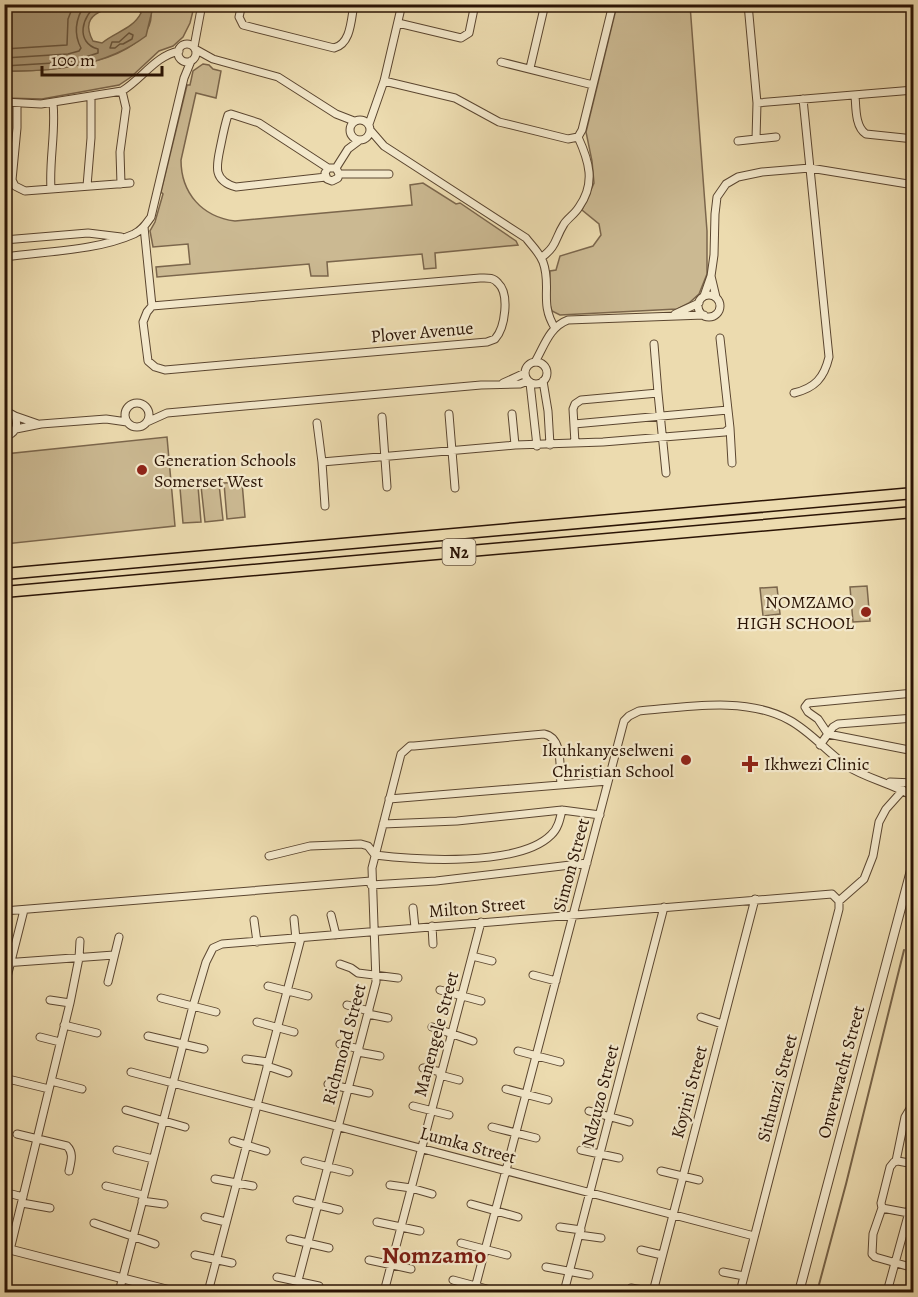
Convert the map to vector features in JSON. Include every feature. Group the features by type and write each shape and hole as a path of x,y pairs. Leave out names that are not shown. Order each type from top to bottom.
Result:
{"highway":[{"name":"N2","path":"4,574 914,493"},
{"name":"N2","path":"4,592 914,512"}],"street":[{"path":"4,257 106,244 136,233 144,227 151,217 202,4"},
{"path":"242,4 239,17 243,25 334,48 344,44 347,38 354,4"},
{"path":"348,149 362,140 370,128 374,106 384,81 402,4"},
{"path":"398,23 464,38 469,33 475,4"},
{"path":"530,68 545,4"},
{"path":"384,81 455,98 499,122 568,139 578,137 594,85 613,4"},
{"path":"748,4 757,103 756,139"},
{"path":"184,78 180,56 182,46 213,59 269,73 336,114 357,120 370,128 384,146"},
{"path":"4,102 53,103 122,91 162,58 192,52"},
{"path":"501,62 594,85"},
{"path":"757,103 914,90"},
{"path":"121,184 120,152 126,108 122,91"},
{"path":"855,95 859,126 866,134 914,139"},
{"path":"87,186 91,138 91,97"},
{"path":"794,393 807,390 815,384 822,376 829,357 803,99"},
{"path":"17,103 18,128 12,180 15,186 25,191 130,183"},
{"path":"51,189 50,169 54,150 55,121 53,103"},
{"path":"374,106 357,120 338,171 338,178 334,180 326,177 236,187 222,180 216,167 227,117 231,114 253,119 328,168 338,171 389,174"},
{"path":"336,114 351,133 362,140 384,146 526,238 541,258 546,280 545,305 555,328"},
{"path":"541,258 554,248 564,224 580,206 589,186 588,161 578,137"},
{"path":"738,141 776,137"},
{"path":"326,177 325,173 328,168"},
{"path":"704,315 699,307 711,276 717,197 726,184 738,177 762,172 810,168 914,185"},
{"name":"Plover Avenue","path":"144,227 152,306 143,322 148,361 154,367 165,370 487,342 495,339 503,325 504,297 498,282 491,278 480,278 152,306"},
{"path":"4,240 88,233 124,237"},
{"path":"501,384 525,373 528,366 535,362 555,328 568,320 714,315 718,312 719,301 711,276"},
{"path":"673,315 710,295 716,297"},
{"path":"720,338 732,463"},
{"path":"654,344 666,473"},
{"path":"106,419 126,411 131,405 137,403 166,413 501,384 529,382 537,384 546,376 544,347"},
{"path":"535,362 545,368"},
{"path":"525,373 529,382 537,446"},
{"path":"543,381 550,445"},
{"path":"574,443 573,409 575,404 581,400 658,393"},
{"path":"6,408 15,416 40,424"},
{"path":"147,408 149,415 147,422"},
{"path":"574,424 728,410"},
{"path":"126,411 128,422"},
{"path":"4,437 16,429 40,424 106,419 128,422 137,427 166,413"},
{"path":"449,414 455,488"},
{"path":"512,414 515,445"},
{"path":"15,416 16,429"},
{"path":"381,417 387,487"},
{"path":"317,423 326,506"},
{"path":"322,462 515,445 537,446 725,432 730,428"},
{"path":"913,749 828,734 818,719 806,710 807,704 914,693"},
{"name":"Simon Street","path":"475,1289 624,721 639,711 737,705 789,720 854,770 903,790 914,797"},
{"path":"820,745 833,726 838,724 914,718"},
{"name":"Richmond Street","path":"296,1293 377,977 371,883 375,855 398,763 410,746 550,735 557,744 561,784"},
{"path":"389,799 608,781"},
{"name":"Simon Street","path":"885,782 914,783"},
{"path":"839,901 864,879 873,856 879,822 886,809 903,790"},
{"path":"269,855 310,846 360,843 368,846 375,855 409,859 475,858 512,853 534,846 549,837 557,827 562,810"},
{"path":"383,824 457,821 562,810 600,814"},
{"name":"Onverwacht Street","path":"799,1293 914,859"},
{"path":"4,912 371,883 436,881 587,863"},
{"name":"Milton Street","path":"193,1006 206,962 211,950 218,945 755,899 832,894 839,901"},
{"name":"Koyini Street","path":"654,1292 755,899"},
{"name":"Sithunzi Street","path":"740,1293 839,909 839,901"},
{"name":"Ndzuzo Street","path":"564,1293 664,907"},
{"path":"413,908 415,928"},
{"path":"4,989 8,963 24,910"},
{"path":"331,915 336,935"},
{"path":"208,1293 299,938 294,919"},
{"path":"254,920 257,942"},
{"name":"Manengele Street","path":"384,1293 481,922"},
{"path":"432,926 433,944"},
{"path":"108,982 119,937"},
{"path":"80,941 70,1003 8,1249 176,1293"},
{"path":"8,963 114,955"},
{"path":"472,956 492,961"},
{"path":"340,964 351,968 355,973 398,978"},
{"path":"533,975 556,981"},
{"path":"268,986 308,996"},
{"path":"440,990 481,1001"},
{"path":"161,998 216,1012"},
{"path":"50,1000 70,1003"},
{"path":"347,1005 388,1018"},
{"path":"118,1293 193,1006"},
{"path":"701,1017 722,1024"},
{"path":"257,1022 294,1032"},
{"path":"64,1025 97,1033"},
{"path":"432,1027 473,1041"},
{"path":"148,1036 204,1049"},
{"path":"40,1037 60,1042"},
{"path":"340,1044 380,1056"},
{"path":"518,1051 560,1062"},
{"path":"246,1059 267,1064 288,1073"},
{"path":"423,1068 459,1080"},
{"name":"Lumka Street","path":"131,1072 754,1236"},
{"path":"4,1078 49,1089"},
{"path":"51,1081 82,1089"},
{"path":"328,1084 369,1093"},
{"path":"506,1089 548,1100"},
{"path":"914,1102 905,1117 896,1161 890,1167 882,1198 882,1208 873,1234 872,1253 875,1257 914,1268"},
{"path":"413,1106 449,1115"},
{"path":"126,1110 185,1127"},
{"path":"589,1111 629,1122"},
{"path":"492,1127 536,1138"},
{"path":"17,1134 64,1144 69,1148 72,1157 69,1171"},
{"path":"233,1142 266,1152"},
{"path":"117,1150 153,1159"},
{"path":"581,1150 619,1158"},
{"path":"305,1161 349,1172"},
{"path":"896,1161 914,1164"},
{"path":"662,1171 699,1180"},
{"path":"215,1179 253,1186"},
{"path":"390,1185 432,1194"},
{"path":"106,1186 164,1204"},
{"path":"4,1192 50,1208"},
{"path":"887,1293 911,1214 914,1194"},
{"path":"297,1200 339,1210"},
{"path":"471,1204 518,1217"},
{"path":"882,1208 911,1214"},
{"path":"205,1217 226,1222"},
{"path":"377,1222 420,1231"},
{"path":"94,1223 155,1244"},
{"path":"560,1227 601,1238"},
{"path":"290,1239 328,1248"},
{"path":"461,1243 507,1255"},
{"path":"641,1250 662,1255"},
{"path":"195,1255 232,1263"},
{"path":"369,1260 411,1269"},
{"path":"546,1267 590,1275"},
{"path":"723,1272 744,1276"},
{"path":"277,1277 319,1286"},
{"path":"453,1280 475,1289 498,1292"},
{"path":"632,1288 654,1292"}],"shaded area":[{"path":"147,5 190,5 194,7 183,37 173,46 159,51 119,85 42,99 5,98 5,71 62,68 105,58 124,50 139,39 149,26 151,15"},
{"path":"617,5 690,5 707,231 707,274 699,294 689,303 677,309 560,315 552,311 549,302 550,271 556,270 560,256 593,246 601,235 599,224 582,210 594,183 586,132"},
{"path":"203,64 221,71 216,98 196,93 181,160 182,172 189,193 203,209 223,219 235,221 412,205 410,185 423,183 456,204 460,203 516,241 518,245 435,253 436,268 424,269 422,254 327,262 328,276 311,276 309,264 157,277 156,267 190,264 188,244 153,247 150,231 163,194 161,192 187,85 190,85 193,71"},
{"path":"167,437 175,526 5,544 5,454"},
{"path":"242,482 245,517 227,519 224,483"},
{"path":"219,484 223,520 205,522 201,486"},
{"path":"198,486 201,522 183,523 180,488"},
{"path":"867,586 870,621 853,622 850,587"},
{"path":"777,587 780,614 763,616 760,588"}],"water":[{"path":"147,4 152,11 146,36 97,61 61,68 5,71 5,5","holes":["134,5 141,13 129,27 102,43 93,41 89,23 99,12"]}],"waterway":[{"path":"817,1292 904,950"}],"place":[{"name":"Generation Schools Somerset West","path":"142,470"},
{"name":"NOMZAMO HIGH SCHOOL","path":"866,612"},
{"name":"Ikuhkanyeselweni Christian School","path":"686,760"},
{"name":"Ikhwezi Clinic","path":"750,764"}],"district":[{"name":"Nomzamo","path":"434,1255"}]}
